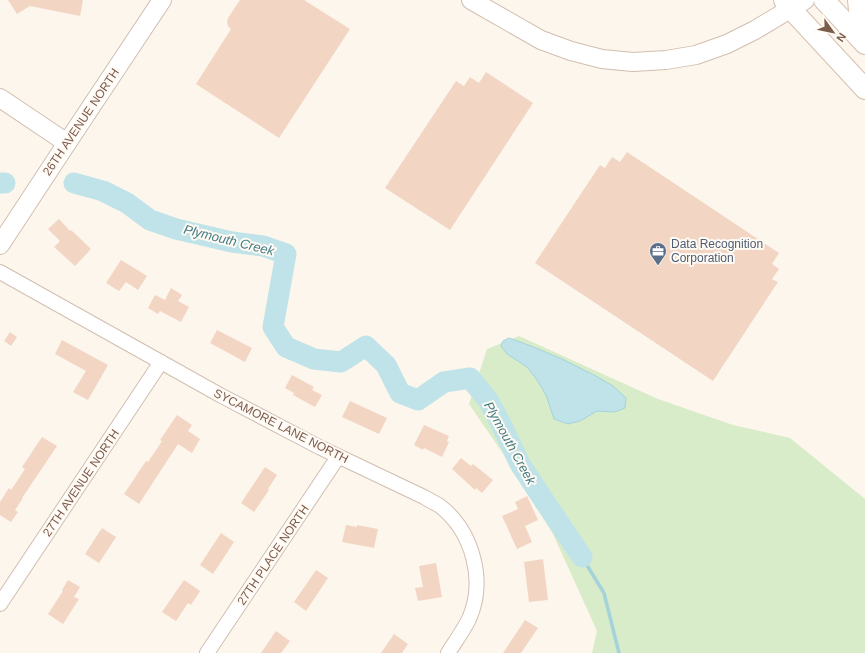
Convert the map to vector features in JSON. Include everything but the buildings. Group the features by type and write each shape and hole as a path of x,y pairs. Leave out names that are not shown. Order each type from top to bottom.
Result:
{"main road":[{"path":"824,0 865,44"},
{"path":"858,0 859,10 865,31"},
{"path":"793,3 865,89"}],"street":[{"name":"26TH AVENUE NORTH","path":"0,245 162,0"},
{"path":"471,0 541,40 571,51 602,59 634,62 666,60 696,55 726,44 755,30 793,3"},
{"path":"0,98 67,143"},
{"name":"SYCAMORE LANE NORTH","path":"0,272 220,395 338,456 424,497 439,506 452,518 463,532 471,549 476,566 474,602 469,618 448,653"},
{"name":"27TH AVENUE NORTH","path":"0,604 161,362"},
{"name":"27TH PLACE NORTH","path":"207,653 338,456"}],"green space":[{"path":"519,336 658,399 733,425 790,438 865,499 865,653 592,653 597,631 553,534 506,458 469,404 487,349"}],"water":[{"path":"509,338 562,359 613,386 626,398 625,408 615,412 597,411 580,421 568,424 554,419 546,395 537,380 527,367 507,354 501,346 503,341"}],"waterway":[{"name":"Plymouth Creek","path":"0,183 5,183"},
{"name":"Plymouth Creek","path":"74,183 103,191 127,203 150,220 176,229 232,242 263,246 286,254 273,327 286,347 314,359 341,362 366,346 386,365 400,393 418,400 444,382 470,378 488,400 520,464 582,557"},
{"name":"Plymouth Creek","path":"582,557 604,593 619,653"}],"place":[{"name":"Data Recognition Corporation","path":"658,266"}]}
